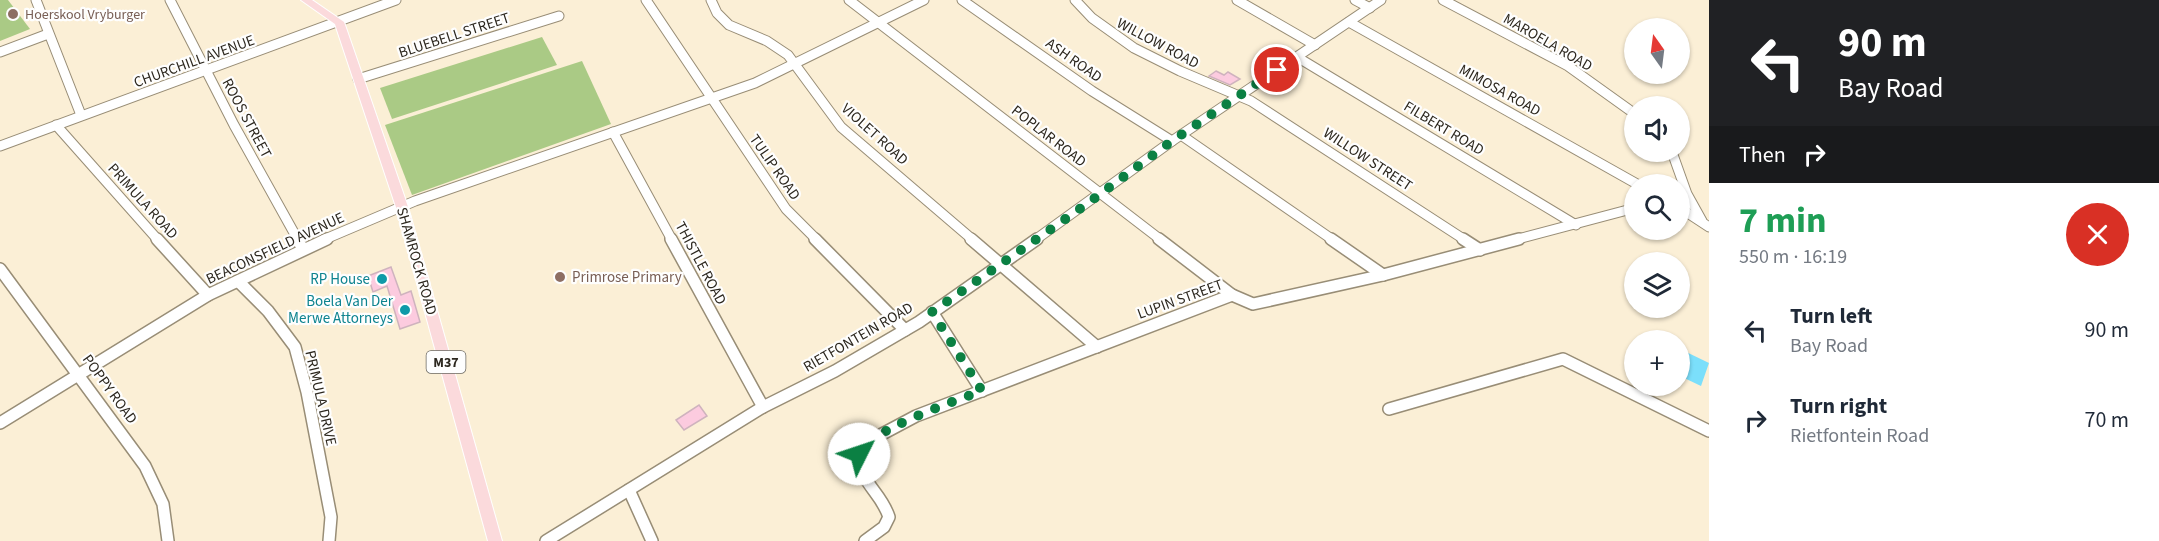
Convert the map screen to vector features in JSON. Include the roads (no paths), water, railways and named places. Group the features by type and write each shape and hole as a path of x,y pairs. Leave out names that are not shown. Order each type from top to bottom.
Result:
{"main road":[{"path":"306,0 339,22"},
{"name":"SHAMROCK ROAD","path":"339,22 402,207 495,541"}],"street":[{"path":"36,0 81,116"},
{"name":"ROOS STREET","path":"170,0 205,71 303,249"},
{"name":"CHURCHILL AVENUE","path":"0,146 396,0"},
{"name":"TULIP ROAD","path":"646,0 710,99 786,209 905,330"},
{"name":"VIOLET ROAD","path":"711,0 717,13 729,25 776,45 796,64 841,127 1096,347"},
{"name":"POPLAR ROAD","path":"849,0 1232,295"},
{"name":"BEACONSFIELD AVENUE","path":"0,422 208,295 303,249 402,207 755,83 924,0"},
{"name":"ASH ROAD","path":"962,0 1092,91 1176,138 1383,275"},
{"name":"WILLOW ROAD","path":"1075,0 1093,20 1117,39 1237,96"},
{"path":"1237,0 1315,45"},
{"path":"1355,0 1370,8"},
{"name":"RIETFONTEIN ROAD","path":"546,541 763,407 835,371 905,330 1001,265 1176,138 1381,0"},
{"name":"MAROELA ROAD","path":"1443,0 1568,66 1624,106"},
{"name":"BLUEBELL STREET","path":"358,79 559,16"},
{"name":"MIMOSA ROAD","path":"1349,22 1624,176"},
{"path":"0,52 48,34"},
{"name":"FILBERT ROAD","path":"1297,57 1576,225"},
{"name":"WILLOW STREET","path":"1237,96 1251,101 1480,250"},
{"name":"PRIMULA ROAD","path":"56,125 208,295"},
{"name":"THISTLE ROAD","path":"613,132 763,407"},
{"path":"1690,204 1706,224"},
{"name":"LUPIN STREET","path":"865,541 884,527 889,517 886,508 860,472 858,460 861,448 868,441 916,416 1232,295 1253,304 1263,303 1383,275 1624,211"},
{"path":"1690,214 1706,224"},
{"name":"POPPY ROAD","path":"0,268 145,466 163,504 168,541"},
{"name":"PRIMULA DRIVE","path":"238,281 268,311 295,347 307,392 331,517 329,541"},
{"path":"932,312 982,391"},
{"path":"1389,409 1563,359 1709,431"},
{"path":"628,490 652,541"}],"water":[{"path":"1690,354 1709,363 1701,386 1690,381"}],"place":[{"name":"Hoerskool Vryburger","path":"13,14"},
{"name":"Primrose Primary","path":"560,277"},
{"name":"RP House","path":"382,279"},
{"name":"Boela Van Der Merwe Attorneys","path":"405,310"}]}
